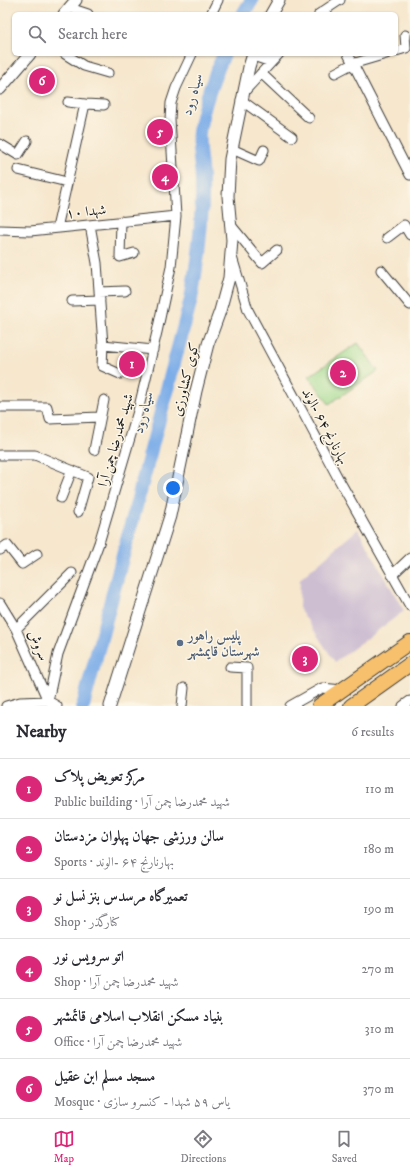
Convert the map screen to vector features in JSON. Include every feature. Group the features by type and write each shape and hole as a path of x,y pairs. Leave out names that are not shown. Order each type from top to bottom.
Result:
{"highway":[{"path":"319,706 410,642"},
{"path":"351,706 410,664"}],"street":[{"path":"212,12 218,0"},
{"path":"272,12 279,0"},
{"path":"324,12 340,0"},
{"path":"70,7 83,12"},
{"path":"398,50 406,48 405,35"},
{"path":"0,89 28,56"},
{"path":"68,56 84,66 108,73"},
{"name":"شهید محمدرضا چمن آرا","path":"48,700 58,654 99,544 138,411 153,350 171,267 176,216 170,119 171,103 176,88 191,56"},
{"name":"کوی کشاورزی","path":"110,706 170,516 196,391 208,344 220,311 229,278 232,240 228,196 232,149 242,96 253,56"},
{"path":"256,56 271,62"},
{"path":"277,56 242,96 292,137"},
{"path":"349,56 410,175"},
{"path":"335,73 352,64 379,56"},
{"path":"261,73 309,118"},
{"path":"68,102 104,105"},
{"path":"57,228 85,104"},
{"path":"0,144 18,155 27,141"},
{"path":"232,149 257,165 264,150"},
{"path":"18,170 67,182"},
{"name":"شهدا ۱۰","path":"0,230 30,231 176,216"},
{"path":"121,222 120,257 134,253"},
{"path":"230,224 262,263 277,250"},
{"path":"90,225 98,263 103,345 102,366 120,374"},
{"path":"388,238 404,225 410,235"},
{"name":"بهارنارنج ۶۴ -الوند","path":"231,254 248,310 338,478 410,606"},
{"path":"381,270 410,305"},
{"path":"72,301 125,291"},
{"path":"103,345 153,350"},
{"path":"94,450 104,400"},
{"path":"0,407 47,407 50,419 100,417"},
{"path":"0,454 35,455 88,477 78,512"},
{"path":"61,498 72,470"},
{"path":"0,550 7,545 22,564 37,554"},
{"path":"392,574 410,558"},
{"path":"16,629 72,573"},
{"name":"سروش","path":"0,603 16,629 48,700"},
{"path":"230,667 247,668 247,706"},
{"path":"182,706 184,688"},
{"path":"290,706 322,688 342,690"},
{"path":"6,706 20,702 48,700 57,706"},
{"path":"403,706 410,701"}],"shaded area":[{"path":"358,529 404,611 335,662 299,608 300,579"}],"green space":[{"path":"358,343 378,371 329,404 309,376"}],"waterway":[{"name":"سیاه رود","path":"244,12 252,0"},
{"name":"سیاه رود","path":"83,706 191,299 198,255 202,210 199,132 209,92 223,56"}],"place":[{"name":"مسجد مسلم ابن عقیل","path":"42,81"},
{"name":"بنیاد مسکن انقلاب اسلامی قائمشهر","path":"160,132"},
{"name":"اتو سرویس نور","path":"165,177"},
{"name":"مرکز تعویض پلاک","path":"132,364"},
{"name":"سالن ورزشی جهان پهلوان مزدستان","path":"343,373"},
{"name":"پلیس راهور شهرستان قایمشهر","path":"180,643"},
{"name":"تعمیرگاه مرسدس بنز نسل نو","path":"305,659"}]}
